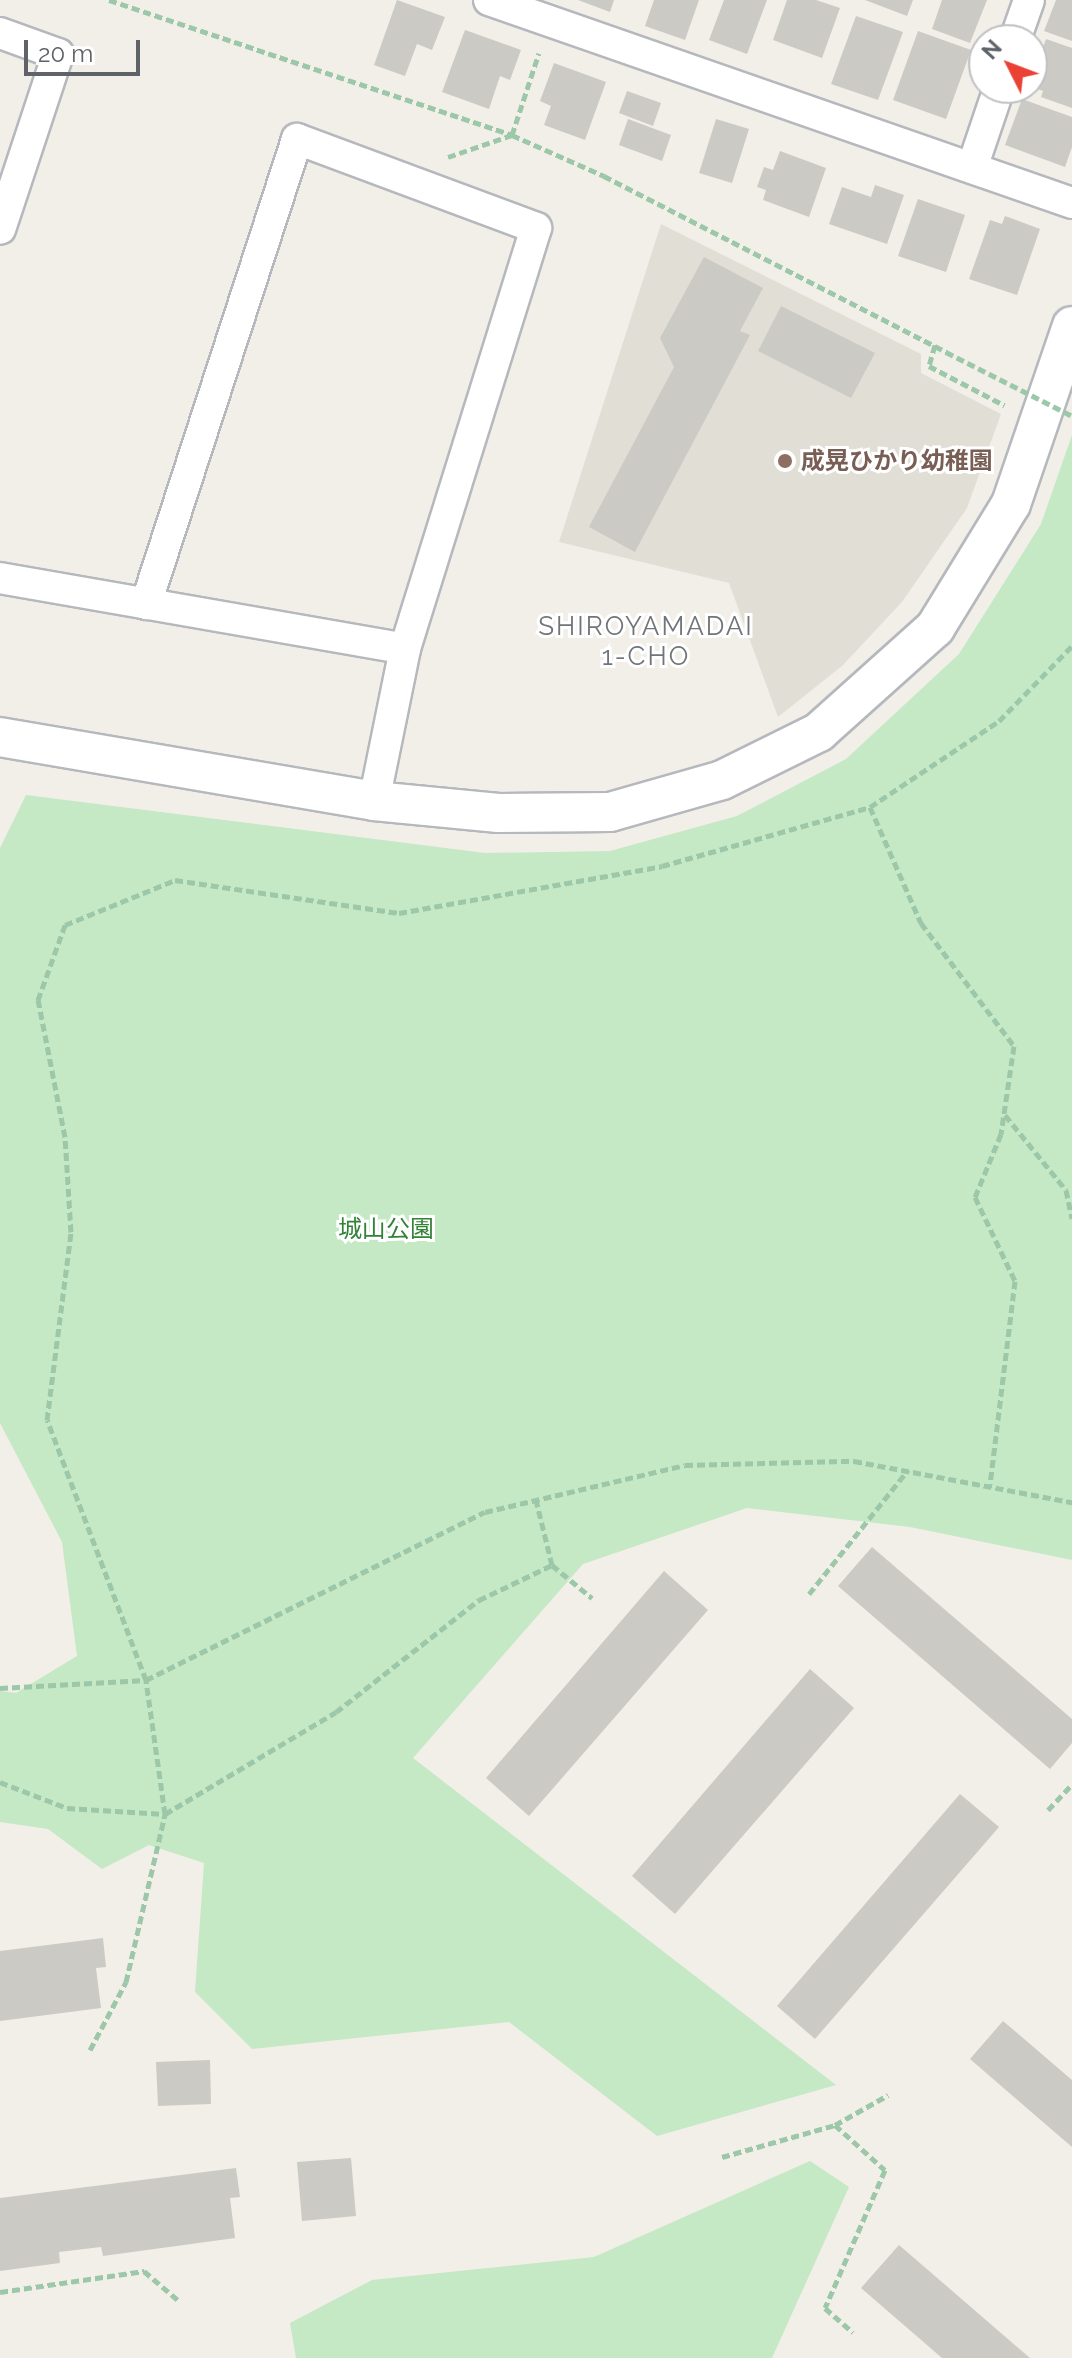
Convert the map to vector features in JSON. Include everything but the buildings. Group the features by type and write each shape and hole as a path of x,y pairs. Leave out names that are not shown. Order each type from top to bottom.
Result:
{"street":[{"path":"489,0 973,165 1072,203"},
{"path":"1021,24 1029,0"},
{"path":"0,33 58,54 0,229"},
{"path":"973,165 994,104"},
{"path":"146,604 297,139 536,228 405,649 374,801"},
{"path":"0,737 374,801 498,813 610,812 722,780 819,732 935,628 1011,504 1072,326"},
{"path":"0,578 405,649"}],"path":[{"path":"109,0 512,135 604,176 1072,416"},
{"path":"512,135 550,22"},
{"path":"394,175 512,135"},
{"path":"935,345 929,366 1012,409"},
{"path":"90,2050 126,1982 165,1814 146,1680 47,1420 71,1232 65,1137 38,1000 65,925 175,880 399,913 662,866 870,807 999,721 1072,646"},
{"path":"870,807 921,923 1014,1046 1004,1114 975,1197 1015,1281 990,1484"},
{"path":"1004,1114 1066,1190 1072,1218"},
{"path":"0,1688 146,1680 485,1512 685,1465 854,1461 990,1484 1072,1502"},
{"path":"809,1594 908,1470"},
{"path":"536,1500 552,1565 592,1598"},
{"path":"0,1782 67,1808 165,1814 336,1712 479,1600 552,1565"},
{"path":"1048,1810 1072,1784"},
{"path":"722,2157 835,2125 888,2095"},
{"path":"835,2125 885,2170 825,2308 853,2332"},
{"path":"0,2292 144,2271 179,2301"}],"shaded area":[{"name":"成晃ひかり幼稚園","path":"661,224 921,354 921,373 1001,414 967,508 902,602 842,666 778,717 729,583 559,542"}],"green space":[{"name":"城山公園","path":"1072,435 1072,1560 910,1527 747,1508 583,1564 413,1758 836,2085 657,2136 509,2022 252,2049 195,1992 204,1863 149,1845 102,1869 48,1829 0,1822 0,1691 16,1693 77,1656 62,1542 0,1423 0,848 26,795 485,853 610,851 737,816 846,759 959,654 1041,524"},
{"path":"810,2161 849,2187 772,2358 296,2358 290,2323 372,2280 594,2257"}],"place":[{"name":"成晃ひかり幼稚園","path":"785,461"}],"district":[{"name":"SHIROYAMADAI 1-CHO","path":"646,642"}]}
